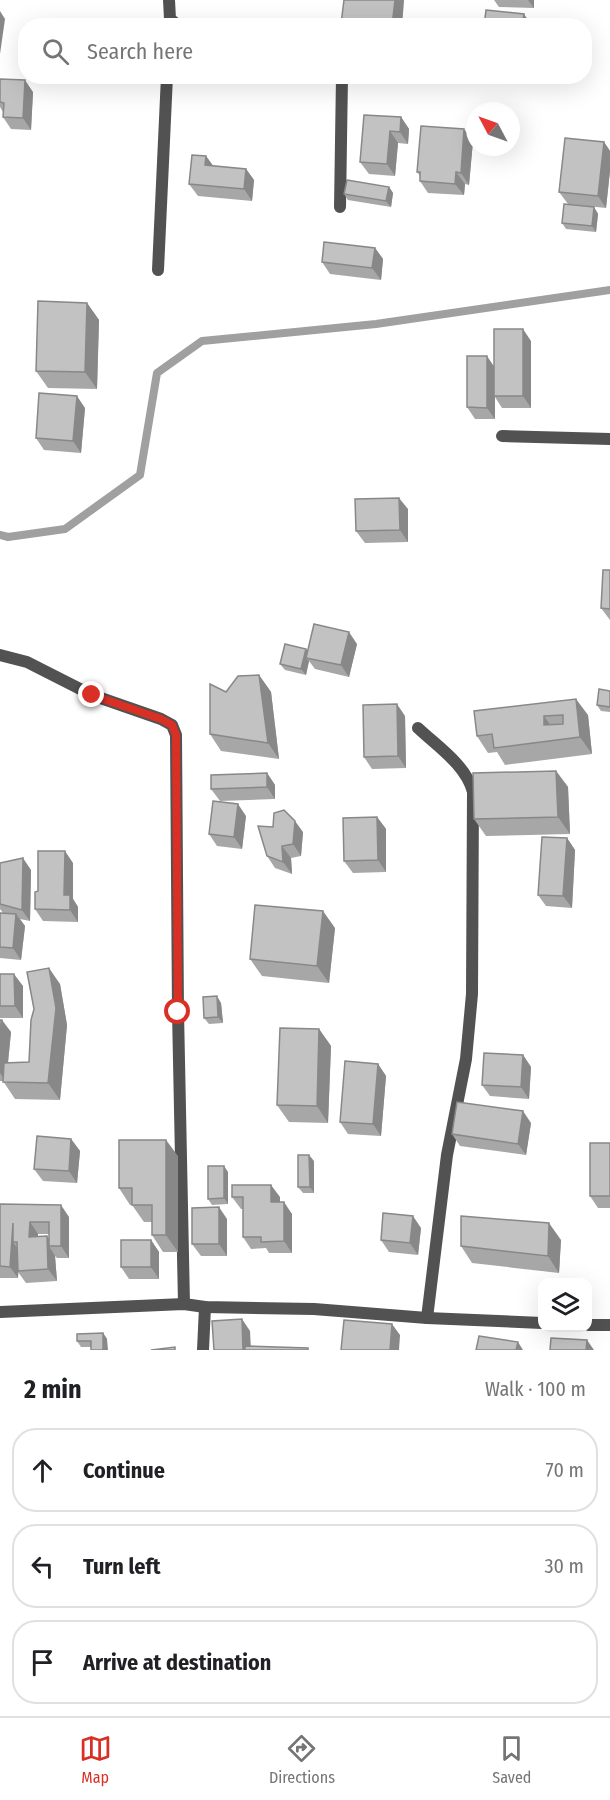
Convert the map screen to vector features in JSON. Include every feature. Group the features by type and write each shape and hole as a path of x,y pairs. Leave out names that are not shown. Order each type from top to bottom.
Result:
{"street":[{"path":"169,0 172,18"},
{"path":"158,270 167,84"},
{"path":"340,207 342,84"},
{"path":"502,436 610,439"},
{"path":"0,655 27,662 92,695 161,719 172,725 176,735 184,1304"},
{"path":"418,728 456,764 467,777 473,792 472,994 466,1059 447,1155 427,1318"},
{"path":"0,1312 184,1304 205,1307 315,1309 427,1318 538,1323"},
{"path":"202,1350 205,1307"},
{"path":"592,1324 610,1326"}],"building":[{"path":"344,0 395,0 393,18 342,18"},
{"path":"486,10 524,14 523,18 485,18"},
{"path":"0,79 18,80 18,84 25,84 23,118 3,117 4,103 0,102"},
{"path":"364,115 401,117 400,132 390,131 387,164 360,162"},
{"path":"421,126 464,129 461,173 456,172 455,184 420,181 420,172 417,172"},
{"path":"565,138 604,142 598,196 559,192"},
{"path":"192,155 206,156 205,165 246,169 244,189 189,184"},
{"path":"347,180 389,187 386,201 344,194"},
{"path":"564,204 594,207 592,226 562,223"},
{"path":"324,242 375,248 372,268 322,262"},
{"path":"38,301 87,303 85,372 36,371"},
{"path":"494,329 523,329 523,396 494,396"},
{"path":"467,356 487,356 487,408 467,407"},
{"path":"39,393 77,396 73,441 36,438"},
{"path":"399,498 400,530 356,531 355,499"},
{"path":"603,570 610,570 610,609 601,608"},
{"path":"314,624 349,632 341,665 306,658"},
{"path":"285,644 306,649 301,669 280,664"},
{"path":"259,675 268,743 210,734 210,684 226,692 238,676"},
{"path":"599,689 610,691 610,707 597,705"},
{"path":"576,699 580,737 494,748 492,734 477,736 474,711","holes":["563,715 563,724 544,725 544,716"]},
{"path":"397,704 398,756 364,757 363,705"},
{"path":"556,771 558,817 474,819 473,773"},
{"path":"267,773 267,787 211,789 211,775"},
{"path":"213,801 238,804 234,837 209,834"},
{"path":"284,810 295,821 293,844 282,846 283,862 267,856 258,826 273,827 274,813"},
{"path":"377,817 378,860 344,861 343,818"},
{"path":"542,837 567,838 563,896 538,895"},
{"path":"38,851 65,851 64,895 70,895 70,910 35,909 35,892 38,891"},
{"path":"23,858 22,910 0,904 0,863"},
{"path":"255,905 323,911 317,966 250,959"},
{"path":"0,913 16,914 13,948 0,947"},
{"path":"49,968 56,1008 48,1083 3,1082 4,1063 29,1062 31,1020 34,1009 27,972"},
{"path":"0,974 14,974 15,1006 0,1006"},
{"path":"217,996 218,1017 204,1018 203,997"},
{"path":"0,1020 2,1020 0,1045"},
{"path":"280,1028 319,1029 317,1106 277,1105"},
{"path":"484,1053 523,1055 521,1087 482,1085"},
{"path":"345,1061 378,1064 373,1124 340,1122"},
{"path":"457,1102 523,1111 518,1144 452,1134"},
{"path":"37,1136 71,1139 69,1171 34,1169"},
{"path":"119,1140 166,1140 166,1235 152,1235 152,1205 132,1205 132,1188 119,1188"},
{"path":"590,1143 610,1143 610,1196 590,1196"},
{"path":"298,1155 309,1155 310,1187 298,1187"},
{"path":"208,1166 224,1166 224,1198 208,1199"},
{"path":"232,1185 271,1185 271,1202 284,1202 284,1241 261,1242 261,1237 243,1237 243,1197 232,1197"},
{"path":"0,1204 61,1205 61,1246 49,1246 49,1222 30,1222 29,1237 47,1236 48,1269 18,1271 17,1242 13,1242 13,1223 10,1267 0,1266"},
{"path":"219,1207 219,1244 192,1244 192,1208"},
{"path":"383,1213 413,1216 410,1243 381,1240"},
{"path":"461,1216 549,1223 548,1256 461,1246"},
{"path":"121,1240 151,1240 151,1267 121,1267"},
{"path":"242,1319 243,1350 214,1350 212,1321"},
{"path":"344,1320 392,1324 390,1350 341,1350"},
{"path":"103,1333 103,1350 91,1350 91,1341 77,1341 77,1334"},
{"path":"479,1336 518,1342 516,1350 476,1350"},
{"path":"551,1338 587,1340 586,1350 550,1350"},
{"path":"245,1346 308,1348 308,1350 245,1350"},
{"path":"175,1347 175,1350 151,1350"}],"waterway":[{"path":"0,535 8,537 65,529 140,475 157,373 202,341 376,324 610,290"}],"route":[{"path":"92,695 161,719 172,725 176,735 178,1012"}]}
